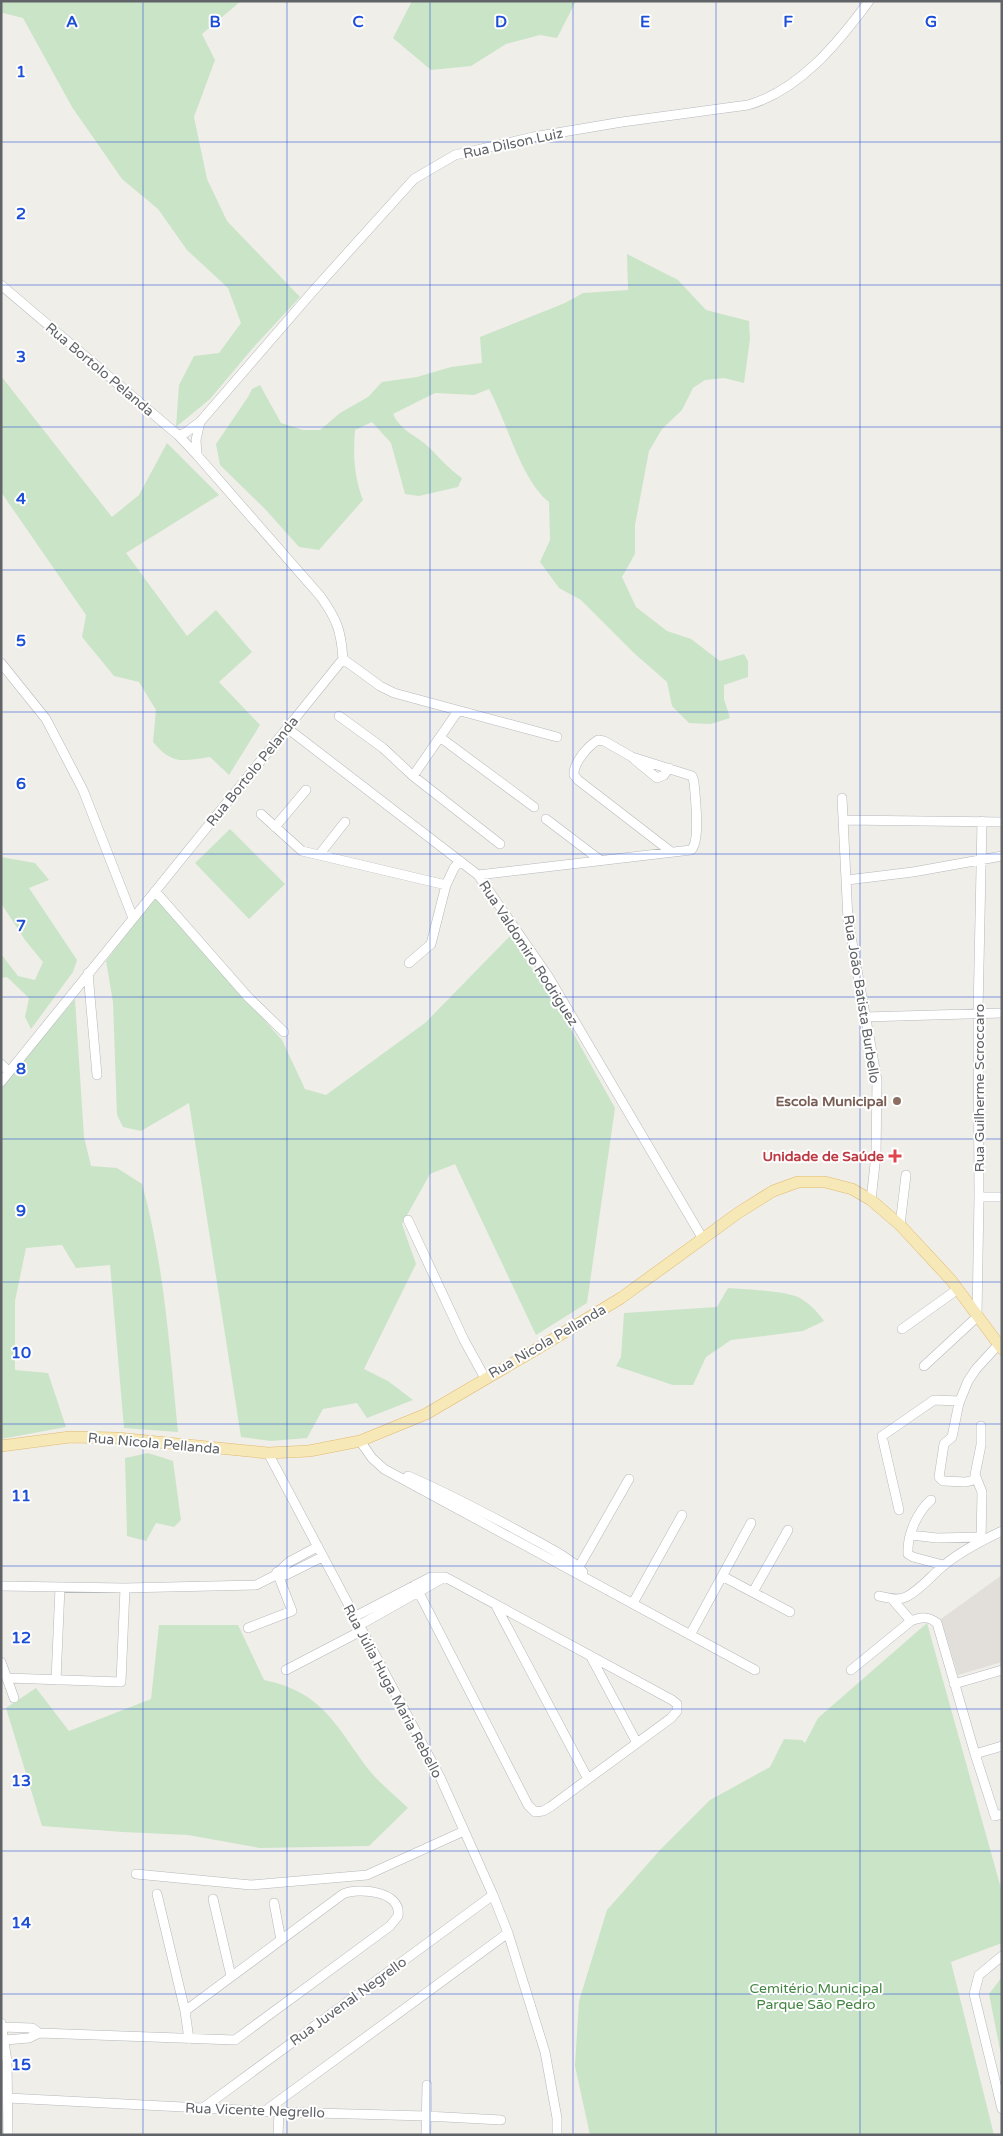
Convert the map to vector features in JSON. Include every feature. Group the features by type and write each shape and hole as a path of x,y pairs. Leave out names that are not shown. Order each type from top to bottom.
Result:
{"main road":[{"name":"Rua Nicola Pellanda","path":"1,1446 70,1436 117,1438 268,1453 309,1451 360,1441 426,1414 621,1298 738,1213 773,1191 798,1182 825,1182 852,1188 871,1200 900,1224 958,1289 1000,1347"}],"street":[{"name":"Rua Dilson Luiz","path":"178,435 185,434 200,422 314,290 414,179 455,155 533,137 748,105 767,99 810,67 841,38 869,1"},
{"name":"Rua Bortolo Pelanda","path":"1,285 178,435 197,455 321,598 336,619 342,640 343,658 1,1082"},
{"path":"197,455 196,440 200,422"},
{"path":"343,658 386,690 557,737"},
{"path":"1,663 46,719 83,790 134,918"},
{"path":"413,776 458,711"},
{"path":"339,716 383,748 413,776 500,844"},
{"name":"Rua Valdomiro Rodriguez","path":"287,728 478,875 548,976 703,1239"},
{"path":"440,738 534,807"},
{"path":"478,875 691,850 695,846 694,782 689,774 632,757 604,741 598,740 590,746 576,764 573,772 578,780 670,851"},
{"path":"275,827 306,790"},
{"name":"Rua João Batista Burbello","path":"842,798 848,920 877,1080 876,1155 871,1200"},
{"path":"261,814 302,851 446,885"},
{"path":"546,819 600,860"},
{"path":"844,820 1002,822"},
{"name":"Rua Guilherme Scroccaro","path":"977,1317 979,1197 978,1013 982,821"},
{"path":"319,855 345,822"},
{"path":"847,880 913,872 1002,856"},
{"path":"409,963 431,944 446,885 454,868 460,861"},
{"path":"155,892 248,997 284,1032"},
{"path":"88,974 98,1075"},
{"path":"865,1017 1002,1013"},
{"path":"1,1064 9,1072"},
{"path":"900,1224 906,1175"},
{"path":"979,1197 1002,1198"},
{"path":"408,1220 433,1270 464,1340 485,1378"},
{"path":"902,1328 958,1289"},
{"path":"924,1366 977,1317"},
{"path":"977,1479 966,1482 942,1481 939,1477 942,1450 944,1444 952,1437 960,1400 968,1381 976,1369 1000,1347"},
{"path":"899,1510 882,1436 934,1400 960,1400"},
{"path":"981,1426 981,1445 975,1474 982,1492 981,1539"},
{"path":"360,1441 374,1460 509,1531 577,1570 590,1580 754,1670"},
{"name":"Rua Júlia Huga Maria Rebello","path":"268,1453 440,1777 494,1894 545,2052 557,2118 556,2135"},
{"path":"577,1570 629,1479"},
{"path":"931,1500 924,1506 916,1519 910,1535 908,1554 943,1566"},
{"path":"633,1603 682,1515"},
{"path":"690,1635 751,1523"},
{"path":"753,1592 788,1530"},
{"path":"879,1596 892,1599 904,1598 918,1589 943,1566 981,1539 1002,1531"},
{"path":"910,1535 981,1539"},
{"path":"1,1586 125,1588 256,1585 277,1574 289,1562 317,1547"},
{"path":"277,1574 286,1575 322,1556"},
{"path":"248,1628 292,1611 277,1574"},
{"path":"722,1576 790,1612"},
{"path":"354,1617 416,1589 445,1577 677,1704 678,1708 674,1716 588,1779 543,1811 535,1812 530,1808 416,1589"},
{"path":"56,1680 60,1587"},
{"path":"7,1678 121,1682 125,1588"},
{"path":"286,1670 360,1628 416,1589"},
{"path":"892,1599 912,1621"},
{"path":"494,1604 588,1779"},
{"path":"851,1670 912,1621 928,1618 937,1623 975,1754 999,1815"},
{"path":"591,1657 637,1743"},
{"path":"1,1662 14,1698"},
{"path":"954,1684 1002,1670"},
{"path":"975,1754 1002,1746"},
{"path":"136,1874 251,1885 367,1875 464,1831"},
{"path":"5,2040 29,2038 39,2033 235,2040 390,1926 396,1920 398,1909 389,1896 350,1891 185,2010"},
{"path":"157,1894 185,2010 189,2039"},
{"name":"Rua Juvenal Negrello","path":"203,2108 494,1894"},
{"path":"213,1899 231,1976"},
{"path":"274,1903 281,1940"},
{"path":"265,2111 508,1933"},
{"path":"1002,1956 978,1975 974,1994 1002,2110"},
{"path":"8,2135 5,2040 2,2025 32,2028 39,2033"},
{"path":"426,2135 427,2085"},
{"name":"Rua Vicente Negrello","path":"8,2098 278,2112 501,2120"},
{"path":"278,2112 278,2135"}],"shaded area":[{"path":"1002,1575 1002,1662 958,1675 941,1619"}],"green space":[{"path":"1,1 241,1 202,34 215,60 194,117 207,179 227,221 300,297 252,349 210,399 176,427 179,385 194,356 219,353 241,323 228,288 187,250 158,209 122,179 72,107 23,18 1,14"},
{"path":"412,1 576,1 557,38 540,35 506,44 471,66 431,70 393,38"},
{"path":"627,254 678,280 706,310 749,321 750,339 744,383 724,378 705,380 693,388 682,410 662,429 649,451 635,525 635,554 622,577 636,607 667,631 691,639 720,661 744,654 748,661 748,677 724,685 724,699 730,718 711,724 689,723 672,706 667,682 635,654 581,600 559,588 540,562 550,540 549,502 530,480 522,465 489,389 474,395 435,393 393,414 402,427 424,443 462,478 458,487 419,496 405,494 391,443 372,422 355,430 355,466 363,500 319,550 299,547 265,509 220,465 216,444 252,389 260,385 281,423 303,430 320,430 340,413 368,397 382,382 417,377 451,367 482,363 480,337 565,303 583,293 628,290"},
{"path":"1,376 112,517 139,495 167,443 219,495 126,553 187,636 216,610 252,652 219,682 260,725 229,775 210,757 178,760 166,755 153,742 156,710 139,682 114,676 82,637 86,615 1,492"},
{"path":"230,829 285,884 249,919 195,863"},
{"path":"1,857 35,863 49,880 29,888 77,960 73,972 31,1029 25,1017 29,998 7,977 1,978 1,954 18,976 35,980 43,962 25,940 1,903"},
{"path":"155,896 282,1040 305,1089 326,1095 425,1023 510,936 562,1013 615,1108 587,1303 536,1335 455,1164 430,1174 402,1224 416,1264 364,1369 388,1381 413,1400 367,1418 357,1403 323,1409 307,1438 271,1441 241,1437 189,1103 141,1131 123,1127 117,1115 113,1002 106,961"},
{"path":"75,999 84,1137 91,1166 117,1168 142,1184 150,1214 161,1276 178,1432 124,1428 110,1265 76,1268 62,1245 26,1248 15,1301 15,1370 48,1373 66,1427 1,1439 1,1087"},
{"path":"728,1288 774,1292 798,1297 819,1314 824,1321 803,1331 731,1340 706,1357 693,1385 673,1385 616,1366 621,1357 624,1313 717,1307"},
{"path":"148,1453 173,1461 181,1520 174,1527 156,1523 146,1541 127,1536 125,1458"},
{"name":"Cemitério Municipal Parque São Pedro","path":"927,1623 1002,1892 1002,1943 951,1962 994,2135 590,2135 575,2066 579,2001 607,1910 660,1850 710,1800 770,1767 784,1739 802,1740 805,1743 818,1718"},
{"path":"159,1625 238,1625 264,1680 301,1693 314,1702 337,1725 373,1775 408,1808 369,1846 260,1848 188,1835 42,1826 6,1708 36,1688 69,1731 151,1699"},
{"path":"1002,1977 1002,2060 989,1994"}],"place":[{"name":"Escola Municipal","path":"897,1101"},
{"name":"Unidade de Saúde","path":"895,1156"}]}
